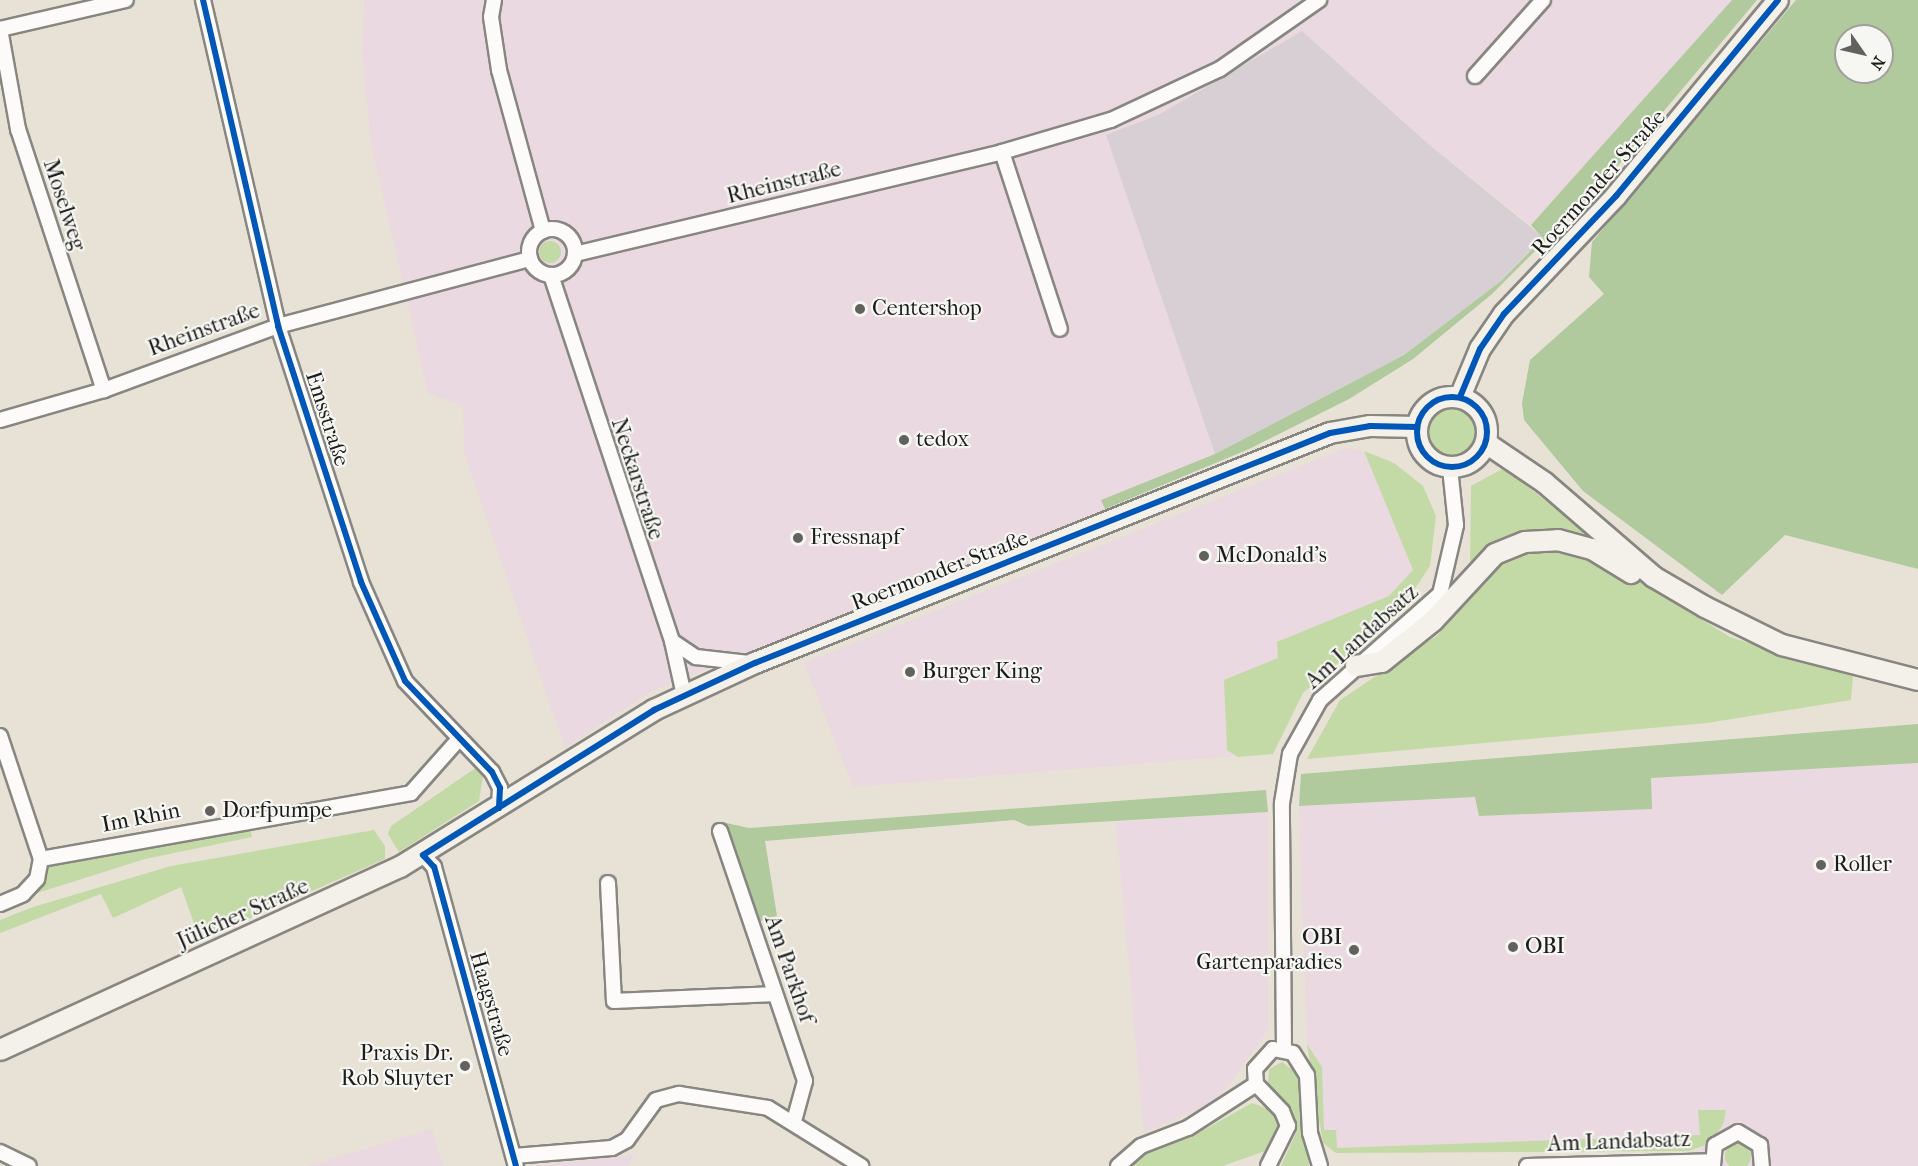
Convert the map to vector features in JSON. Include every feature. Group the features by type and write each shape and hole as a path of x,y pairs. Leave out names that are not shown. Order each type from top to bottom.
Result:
{"main road":[{"name":"Roermonder Straße","path":"1460,397 1480,349 1504,314 1616,196 1778,0"},
{"path":"1460,397 1486,420 1486,443 1472,462 1450,468 1421,450 1417,427 1428,406 1460,397"},
{"name":"Roermonder Straße","path":"499,808 684,695 755,663 1330,433 1370,426 1417,427"},
{"path":"1486,443 1545,483 1654,577 1760,635 1844,664 1918,680"},
{"path":"1356,666 1382,662 1433,621 1479,567 1495,554 1525,542 1558,540 1592,549 1690,611 1737,634 1760,635"},
{"name":"Jülicher Straße","path":"0,1050 423,855 499,808"}],"street":[{"path":"0,29 126,0"},
{"name":"Emsstraße","path":"203,0 278,326 361,582 405,681 492,772 500,789 499,808"},
{"path":"494,0 499,70 543,231"},
{"name":"Rheinstraße","path":"576,254 1002,152 1111,120 1189,84 1265,41 1319,0"},
{"path":"1475,76 1543,0"},
{"name":"Moselweg","path":"0,29 18,129 104,390"},
{"path":"1002,152 1060,329"},
{"path":"543,231 567,235 576,254 566,270 551,275 530,259 531,243 543,231"},
{"name":"Rheinstraße","path":"0,420 104,390 278,326 530,259"},
{"name":"Neckarstraße","path":"551,275 672,641 684,695"},
{"name":"Am Landabsatz","path":"1284,1049 1282,803 1290,754 1320,700 1356,666 1402,633 1440,594 1456,525 1450,468"},
{"path":"672,641 696,657 755,663"},
{"path":"0,736 41,859 37,879 24,894 0,904"},
{"name":"Im Rhin","path":"41,859 411,793 459,739"},
{"name":"Am Parkhof","path":"720,831 806,1081 794,1121"},
{"name":"Haagstraße","path":"423,855 434,867 515,1161"},
{"path":"608,883 614,1001 775,994"},
{"path":"1268,1166 1288,1126 1282,1111 1256,1084 1255,1069 1273,1049 1284,1049 1299,1059 1308,1075 1310,1134 1320,1166"},
{"path":"1118,1166 1141,1146 1188,1128 1256,1084"},
{"path":"515,1161 612,1148 627,1140 656,1100 667,1096 768,1108 794,1121 861,1166"},
{"name":"Am Landabsatz","path":"1527,1166 1713,1163 1720,1139 1738,1132 1760,1145 1762,1166"},
{"path":"0,1152 29,1166"}],"shaded area":[{"path":"364,0 1732,0 1531,225 1426,142 1302,31 1160,114 1107,135 1215,454 1102,500 1105,509 652,691 565,748 464,453 463,406 428,393 371,143 362,52"},
{"path":"1302,31 1426,142 1543,237 1501,281 1404,355 1215,454 1106,135 1160,114"},
{"path":"1346,448 1364,451 1413,570 1404,590 1312,648 1260,754 853,787 804,663"},
{"path":"1918,763 1918,1166 1698,1166 1701,1148 1723,1125 1726,1110 1701,1135 1336,1148 1324,1130 1322,1067 1307,1044 1299,806 1476,797 1479,816 1651,809 1650,778"},
{"path":"1268,812 1268,1030 1226,1089 1209,1104 1144,1133 1116,822"},
{"path":"432,1129 443,1166 308,1166"},
{"path":"635,1155 628,1166 532,1166"}],"green space":[{"path":"1732,0 1757,0 1606,180 1492,294 1413,359 1349,399 1249,449 1105,509 1101,500 1215,454 1404,355 1501,281 1543,238 1531,225"},
{"path":"1796,0 1918,0 1918,569 1785,535 1722,595 1583,491 1524,420 1522,403 1530,360 1604,294 1589,277 1592,242"},
{"path":"550,241 558,244 561,252 558,260 550,263 542,260 539,252 542,244"},
{"path":"1447,407 1457,407 1466,411 1474,419 1478,433 1474,447 1466,455 1457,459 1447,459 1438,455 1430,447 1426,438 1426,428 1430,419 1438,411"},
{"path":"1364,451 1394,463 1423,486 1436,516 1430,566 1400,611 1303,693 1273,754 1238,757 1227,750 1224,680 1278,658 1277,642 1389,596 1413,570"},
{"path":"1504,468 1584,531 1581,538 1470,567 1471,486"},
{"path":"1548,546 1572,549 1620,570 1730,637 1853,676 1851,700 1707,723 1307,759 1340,700 1438,635 1473,592 1477,575 1511,553"},
{"path":"1918,724 1918,763 1651,778 1652,809 1479,816 1475,797 1299,806 1301,774"},
{"path":"477,767 483,776 479,801 399,852 388,834 391,826"},
{"path":"1266,790 1268,812 1028,826 1014,820 765,841 777,916 757,922 722,822 749,828"},
{"path":"250,827 252,837 145,859 31,895 53,861"},
{"path":"374,830 385,846 385,859 200,940 181,887 113,918 101,894 0,933 0,920 33,907 171,866"},
{"path":"1307,1044 1322,1067 1324,1130 1336,1130 1337,1148 1700,1135 1698,1110 1726,1110 1723,1125 1708,1144 1689,1151 1336,1153 1323,1143"},
{"path":"1282,1062 1301,1076 1309,1166 1281,1166 1297,1131 1290,1106 1268,1084 1269,1069"},
{"path":"1252,1103 1273,1111 1278,1121 1279,1132 1265,1151 1223,1166 1126,1166 1131,1159 1193,1136"},
{"path":"1738,1143 1748,1146 1751,1156 1748,1166 1738,1169 1728,1166 1725,1156 1728,1146"}],"cycle path":[{"path":"203,0 278,326 361,582 405,681 492,772 500,788 499,808"},
{"path":"1460,397 1480,349 1504,314 1616,196 1778,0"},
{"path":"1459,397 1472,403 1481,412 1485,418 1487,432 1485,446 1477,457 1466,465 1445,467 1427,457 1419,446 1417,425 1427,407 1438,399 1459,397"},
{"path":"516,1166 434,867 423,855 654,710 755,663 1330,433 1370,426 1417,427"}],"place":[{"name":"Centershop","path":"860,309"},
{"name":"tedox","path":"904,440"},
{"name":"Fressnapf","path":"798,538"},
{"name":"McDonald's","path":"1204,556"},
{"name":"Burger King","path":"910,672"},
{"name":"Dorfpumpe","path":"210,811"},
{"name":"Roller","path":"1821,865"},
{"name":"OBI","path":"1513,947"},
{"name":"OBI Gartenparadies","path":"1354,950"},
{"name":"Praxis Dr. Rob Sluyter","path":"465,1066"}]}
